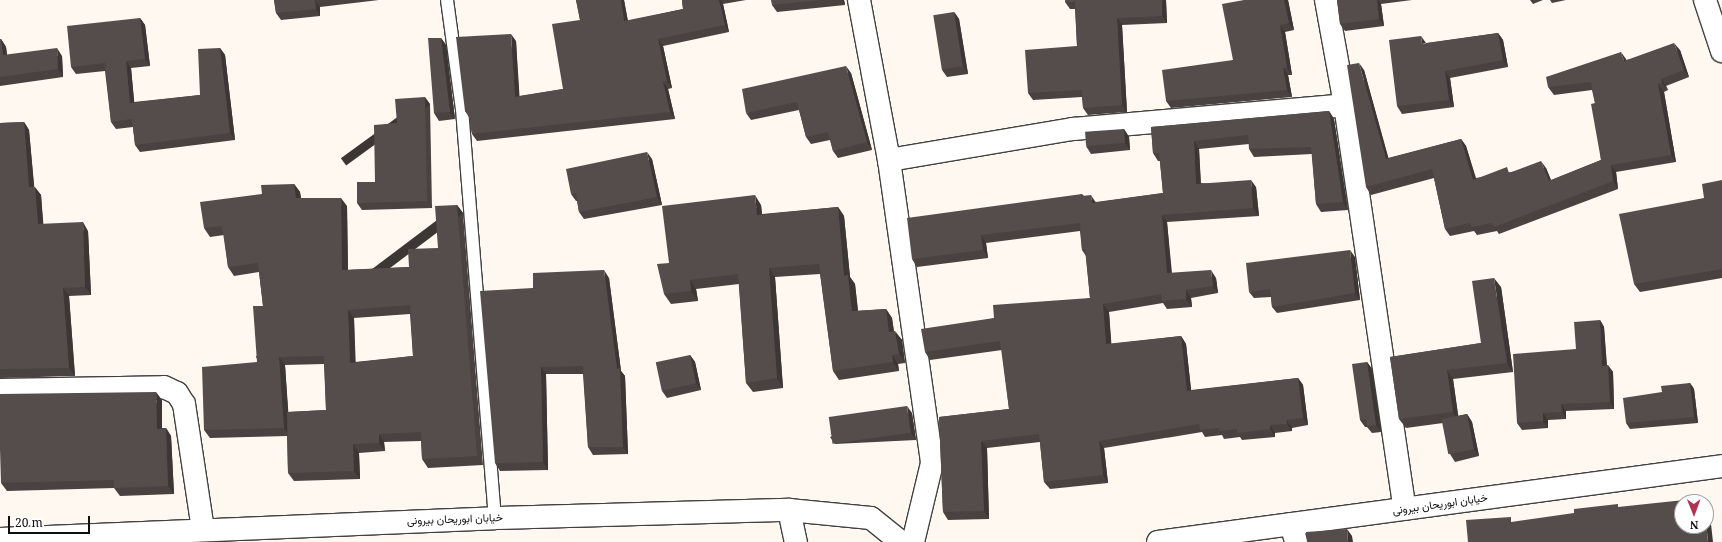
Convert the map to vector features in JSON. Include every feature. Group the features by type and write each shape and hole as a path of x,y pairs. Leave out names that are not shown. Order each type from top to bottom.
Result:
{"street":[{"path":"859,0 889,160 932,463 912,542"},
{"path":"1326,0 1345,105 1405,509"},
{"path":"1706,0 1722,51"},
{"path":"889,160 1073,129 1345,105"},
{"path":"0,390 164,388 177,393 184,404 203,530"},
{"name":"خیابان ابوریحان بیرونی","path":"1158,542 1293,533 1405,509 1722,466"},
{"name":"خیابان ابوریحان بیرونی","path":"0,539 495,518 789,510 871,518 901,542"},
{"path":"789,510 796,542"}],"lane":[{"path":"447,0 462,109 495,518"}],"building":[{"path":"274,0 315,0 316,9 276,13"},
{"path":"576,0 621,0 624,21 683,9 682,0 719,0 725,25 658,39 667,81 663,82 670,112 472,134 469,115 465,111 456,37 511,34 515,97 563,89 552,24 580,20"},
{"path":"772,0 821,0 772,5"},
{"path":"1065,0 1162,0 1162,16 1117,18 1122,105 1083,108 1082,90 1028,93 1025,50 1077,46 1075,2 1065,2"},
{"path":"1244,0 1284,0 1289,23 1280,25 1287,68 1283,68 1287,90 1166,101 1162,70 1233,60 1222,4"},
{"path":"1337,0 1377,0 1379,19 1340,24"},
{"path":"954,12 963,66 942,70 933,15"},
{"path":"140,18 145,59 126,61 130,103 200,95 198,49 220,48 230,133 135,145 132,119 111,122 105,63 71,67 67,26"},
{"path":"1498,33 1503,60 1445,71 1449,100 1397,106 1389,40 1421,36 1422,44"},
{"path":"428,38 441,38 450,112 434,113"},
{"path":"0,39 3,55 57,48 58,69 0,77"},
{"path":"1674,43 1684,70 1661,79 1662,83 1658,84 1671,155 1611,165 1613,181 1494,227 1492,223 1472,227 1470,223 1445,229 1432,169 1366,187 1347,65 1359,63 1386,159 1461,139 1473,180 1507,167 1509,173 1541,161 1549,181 1601,160 1591,104 1595,103 1591,82 1548,87 1546,77 1621,52 1624,61"},
{"path":"846,66 867,142 833,151 828,132 806,137 797,102 746,113 742,89"},
{"path":"425,97 427,201 357,203 357,182 375,182 374,125 397,123 395,99"},
{"path":"1329,111 1343,202 1316,204 1311,147 1249,149 1248,135 1194,141 1196,184 1251,180 1253,208 1162,215 1167,273 1211,270 1213,286 1186,290 1186,299 1162,301 1161,294 1103,304 1106,344 1181,336 1187,391 1298,378 1303,418 1286,420 1287,424 1270,425 1270,429 1237,433 1237,429 1219,431 1219,428 1200,430 1199,424 1099,441 1103,475 1044,482 1039,434 981,441 984,511 943,512 939,417 1009,409 1000,341 925,352 921,329 994,318 993,305 1090,298 1085,249 1082,250 1080,223 981,235 983,250 912,259 907,218 1082,194 1082,196 1091,195 1092,203 1163,193 1159,153 1153,153 1151,127"},
{"path":"24,122 29,187 35,187 38,224 83,222 85,287 63,288 69,368 0,369 0,123"},
{"path":"1124,129 1125,143 1086,146 1085,132"},
{"path":"647,152 657,197 579,212 576,193 571,194 566,169"},
{"path":"1722,180 1722,269 1634,284 1619,214 1704,198 1702,184"},
{"path":"294,184 296,198 341,198 342,270 409,267 408,249 438,248 435,206 457,205 477,456 422,459 421,432 379,434 379,443 353,444 354,471 288,473 287,412 326,410 324,356 279,357 284,428 204,430 202,367 257,362 253,306 263,306 258,263 228,267 222,226 204,228 200,202 262,194 261,185","holes":["410,305 413,356 350,363 348,310"]},
{"path":"755,195 757,215 838,207 844,276 848,275 852,311 886,309 889,332 895,331 899,354 892,355 893,362 833,371 819,264 769,268 777,378 746,383 738,274 690,280 691,291 664,294 657,264 669,263 662,206"},
{"path":"1350,250 1355,293 1272,307 1270,289 1249,292 1246,263"},
{"path":"604,270 617,369 620,368 623,447 588,447 583,366 541,367 543,462 495,463 480,291 533,288 533,273"},
{"path":"1494,278 1507,363 1447,370 1453,412 1399,419 1390,357 1481,343 1472,281"},
{"path":"1600,320 1602,366 1608,365 1610,402 1561,404 1562,412 1543,413 1543,421 1517,423 1513,354 1576,349 1574,322"},
{"path":"690,355 696,383 662,391 656,362"},
{"path":"1367,362 1376,425 1367,426 1366,419 1360,420 1352,364"},
{"path":"1690,383 1694,417 1626,423 1623,398 1662,392 1661,386"},
{"path":"156,392 157,429 166,428 168,486 114,488 114,480 1,483 0,394"},
{"path":"907,406 911,433 833,444 829,417"},
{"path":"1467,414 1474,449 1448,454 1441,419"},
{"path":"1674,501 1674,534 1707,534 1708,542 1468,542 1466,520 1511,517 1511,522 1574,513 1574,509 1618,504 1618,507"},
{"path":"1347,529 1348,542 1307,542 1306,532"}]}
